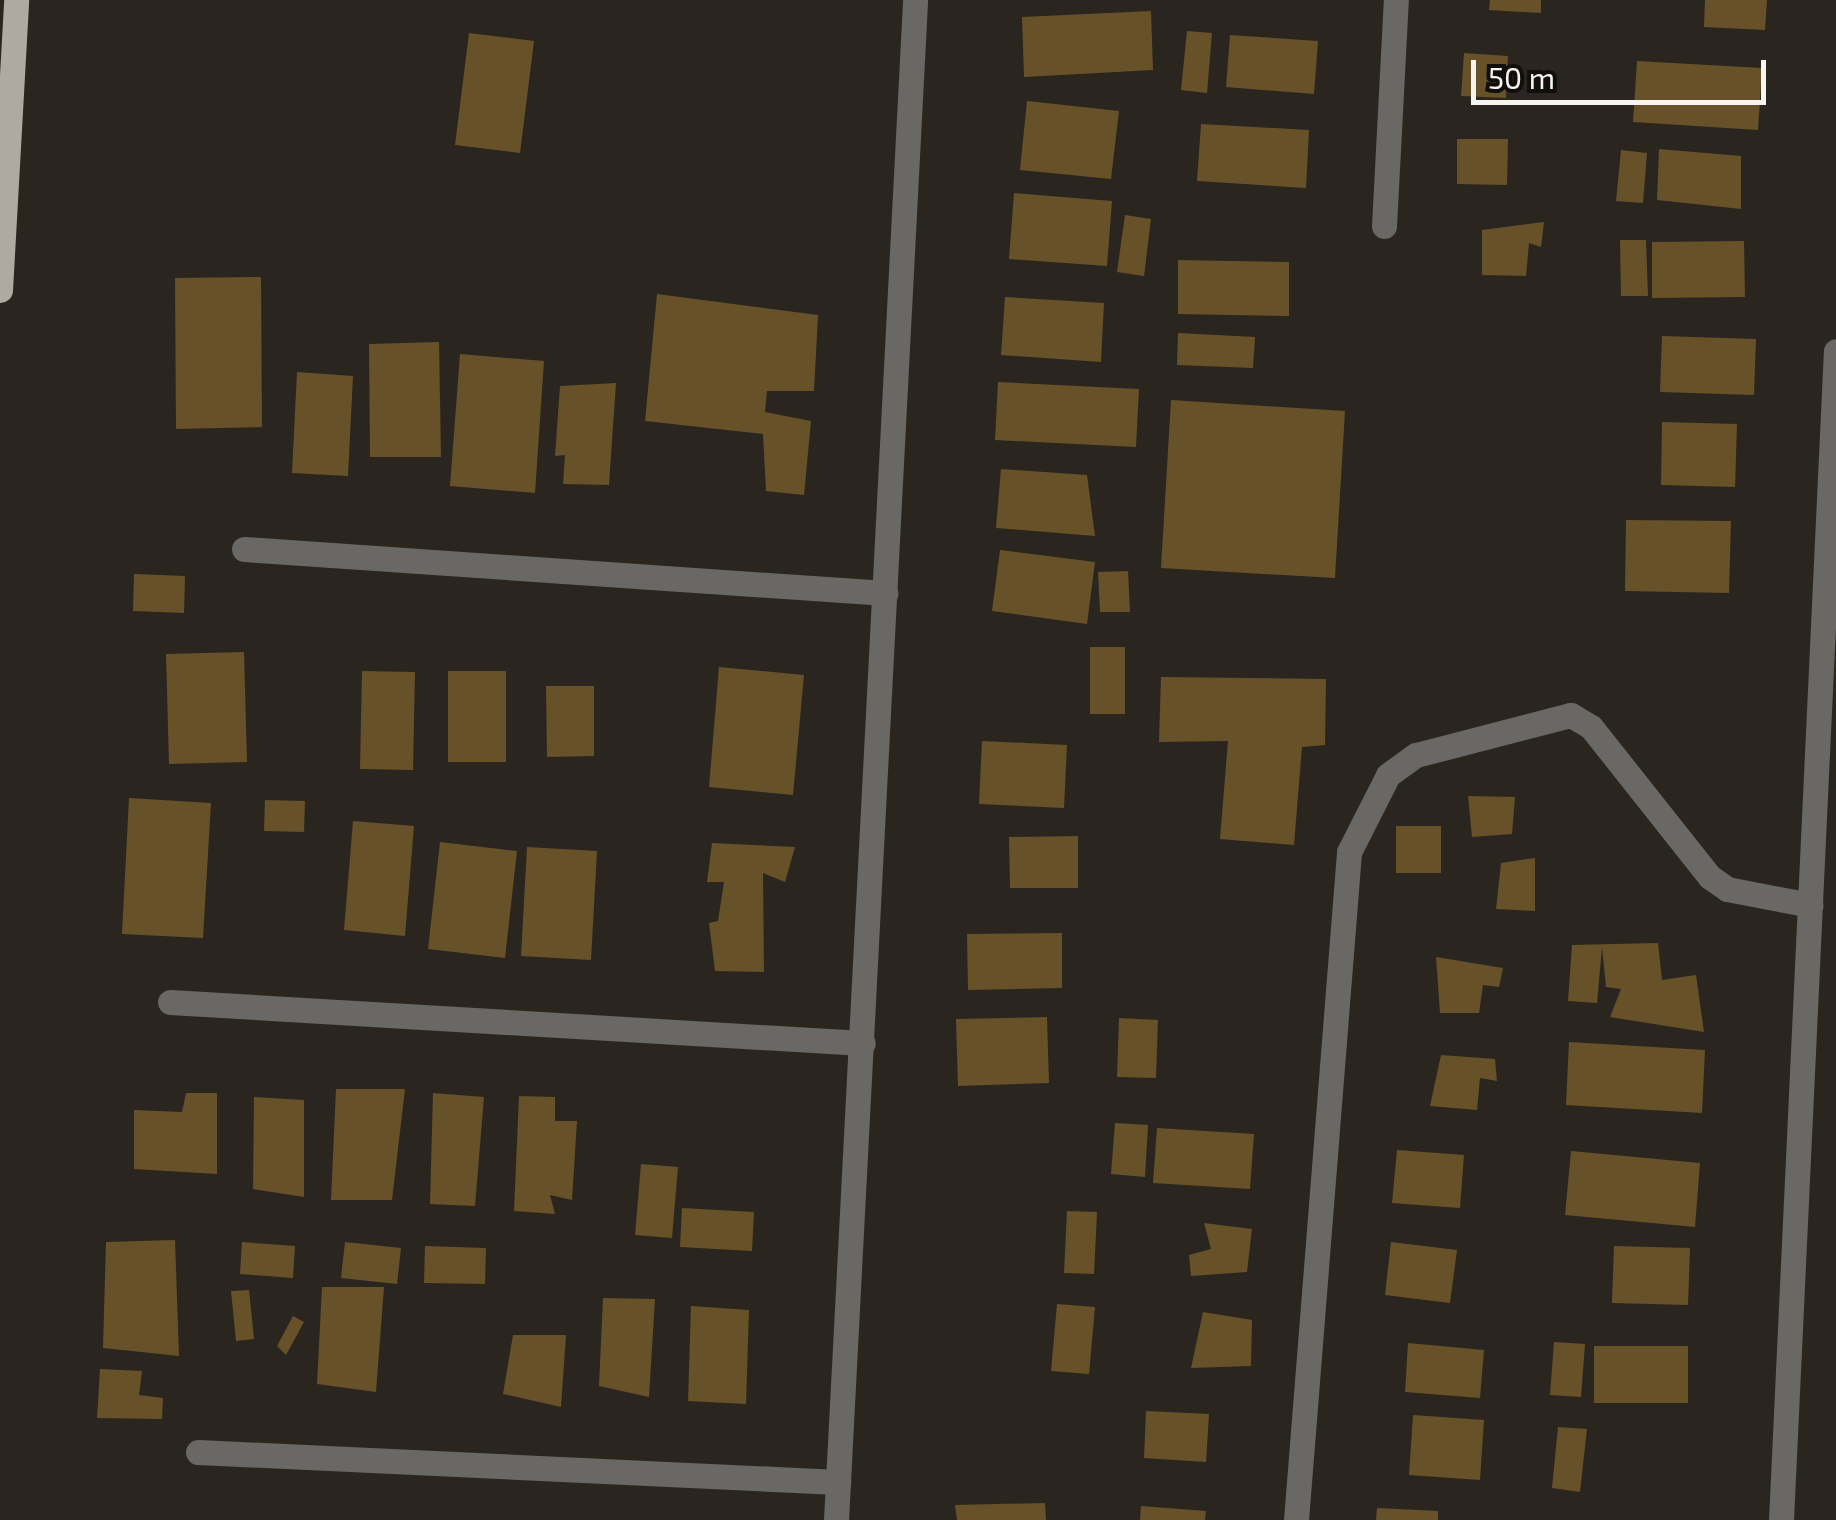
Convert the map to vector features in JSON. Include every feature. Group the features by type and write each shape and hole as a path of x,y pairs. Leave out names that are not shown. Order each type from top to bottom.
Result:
{"main road":[{"path":"0,290 16,0"}],"street":[{"path":"836,1520 915,0"},
{"path":"1384,226 1396,0"},
{"path":"1782,1520 1836,352"},
{"path":"244,549 885,594"},
{"path":"1296,1520 1349,852 1388,775 1416,755 1571,715 1592,727 1710,877 1727,889 1810,905"},
{"path":"170,1002 863,1043"},
{"path":"198,1452 838,1482"}],"building":[{"path":"1490,0 1541,0 1541,13 1489,10"},
{"path":"1705,0 1767,0 1765,30 1704,27"},
{"path":"1151,11 1153,70 1024,77 1022,17"},
{"path":"1187,31 1212,33 1207,93 1181,90"},
{"path":"469,33 534,41 520,153 455,145"},
{"path":"1230,35 1318,41 1314,94 1226,87"},
{"path":"1464,53 1508,56 1506,98 1461,96"},
{"path":"1637,61 1762,68 1758,130 1633,122"},
{"path":"1027,101 1119,111 1111,179 1020,170"},
{"path":"1201,124 1309,130 1306,188 1197,181"},
{"path":"1457,139 1508,139 1507,185 1457,184"},
{"path":"1659,149 1741,156 1741,209 1657,200"},
{"path":"1621,150 1647,153 1643,203 1616,201"},
{"path":"1014,193 1112,201 1107,266 1009,259"},
{"path":"1125,215 1151,219 1144,276 1117,272"},
{"path":"1544,222 1541,247 1529,243 1526,276 1482,275 1482,230"},
{"path":"1620,240 1646,240 1648,296 1621,296"},
{"path":"1744,241 1745,297 1652,298 1652,242"},
{"path":"1178,260 1289,262 1289,316 1178,314"},
{"path":"261,277 262,427 176,429 175,278"},
{"path":"657,294 818,315 814,391 767,391 765,412 811,421 804,495 766,491 763,434 645,421"},
{"path":"1005,297 1104,303 1101,362 1001,355"},
{"path":"1178,333 1255,337 1253,368 1177,365"},
{"path":"1662,336 1756,339 1754,395 1660,392"},
{"path":"439,342 441,457 370,457 369,344"},
{"path":"460,354 544,361 535,493 450,486"},
{"path":"297,372 353,376 348,476 292,473"},
{"path":"998,382 1139,389 1136,447 995,440"},
{"path":"616,383 609,485 563,484 565,455 555,456 560,386"},
{"path":"1171,400 1345,411 1335,578 1161,568"},
{"path":"1662,422 1737,424 1735,487 1661,485"},
{"path":"1001,469 1087,475 1095,536 996,528"},
{"path":"1626,520 1731,521 1729,593 1625,591"},
{"path":"1000,550 1095,562 1087,624 992,611"},
{"path":"1128,571 1130,612 1100,612 1098,572"},
{"path":"134,574 185,576 184,613 133,611"},
{"path":"1090,647 1125,647 1125,714 1090,714"},
{"path":"244,652 247,762 169,764 166,654"},
{"path":"719,667 804,675 793,795 709,787"},
{"path":"362,671 415,672 413,770 360,769"},
{"path":"448,671 506,671 506,762 448,762"},
{"path":"1161,677 1326,679 1325,745 1302,747 1294,845 1220,839 1228,741 1159,742"},
{"path":"546,686 594,686 594,756 547,757"},
{"path":"982,741 1067,745 1064,808 979,804"},
{"path":"1468,796 1515,797 1512,834 1472,837"},
{"path":"129,798 211,803 203,938 122,934"},
{"path":"265,800 305,801 304,832 264,831"},
{"path":"353,821 414,826 405,936 344,930"},
{"path":"1396,826 1441,826 1441,873 1396,873"},
{"path":"1078,836 1078,888 1010,888 1009,837"},
{"path":"440,842 517,851 505,958 428,949"},
{"path":"712,843 795,847 785,882 763,873 764,972 715,971 709,923 718,921 724,882 707,882"},
{"path":"527,847 597,851 591,960 521,956"},
{"path":"1535,858 1535,911 1496,909 1501,863"},
{"path":"1062,933 1062,988 968,990 967,934"},
{"path":"1658,943 1662,980 1696,975 1704,1032 1610,1017 1621,989 1606,987 1602,947 1597,1003 1568,1001 1572,945"},
{"path":"1436,957 1503,968 1499,987 1483,985 1479,1013 1440,1013"},
{"path":"1047,1017 1049,1083 958,1086 956,1019"},
{"path":"1119,1018 1158,1020 1156,1078 1117,1077"},
{"path":"1569,1042 1705,1050 1702,1113 1566,1105"},
{"path":"1441,1055 1495,1059 1497,1081 1480,1078 1477,1110 1430,1106"},
{"path":"336,1089 405,1089 392,1200 331,1200"},
{"path":"186,1093 217,1093 217,1174 134,1169 134,1110 182,1112"},
{"path":"433,1093 484,1097 475,1206 430,1204"},
{"path":"519,1096 555,1097 555,1121 577,1121 572,1200 550,1195 555,1214 514,1211"},
{"path":"254,1097 304,1100 304,1197 253,1189"},
{"path":"1115,1123 1148,1125 1145,1177 1111,1174"},
{"path":"1157,1128 1254,1134 1250,1189 1153,1183"},
{"path":"1397,1150 1464,1155 1460,1208 1392,1203"},
{"path":"1571,1151 1700,1163 1695,1227 1565,1215"},
{"path":"641,1164 678,1167 672,1238 635,1235"},
{"path":"682,1208 754,1212 752,1251 680,1247"},
{"path":"1067,1211 1097,1212 1094,1274 1064,1273"},
{"path":"1204,1223 1252,1229 1247,1272 1191,1276 1189,1255 1211,1249"},
{"path":"175,1240 179,1356 103,1348 106,1242"},
{"path":"242,1242 295,1246 293,1278 240,1274"},
{"path":"345,1242 401,1248 397,1284 341,1278"},
{"path":"1391,1242 1457,1250 1450,1303 1385,1295"},
{"path":"425,1246 486,1248 485,1284 424,1283"},
{"path":"1614,1246 1690,1248 1688,1305 1612,1303"},
{"path":"322,1287 384,1287 376,1392 317,1384"},
{"path":"249,1290 254,1339 236,1341 231,1291"},
{"path":"603,1298 655,1299 649,1397 599,1386"},
{"path":"1057,1304 1095,1307 1089,1374 1051,1371"},
{"path":"691,1306 749,1310 746,1404 688,1401"},
{"path":"1203,1312 1252,1320 1251,1366 1191,1368"},
{"path":"293,1316 304,1322 286,1355 277,1346"},
{"path":"513,1335 566,1335 561,1407 503,1394"},
{"path":"1554,1342 1585,1344 1581,1397 1550,1395"},
{"path":"1408,1343 1484,1350 1480,1398 1405,1392"},
{"path":"1594,1346 1688,1346 1688,1403 1594,1403"},
{"path":"100,1369 142,1371 139,1395 163,1398 162,1419 97,1418"},
{"path":"1146,1411 1209,1414 1206,1462 1144,1458"},
{"path":"1413,1415 1484,1420 1480,1480 1409,1475"},
{"path":"1558,1427 1587,1429 1580,1492 1552,1488"},
{"path":"1045,1503 1046,1520 957,1520 955,1505"},
{"path":"1141,1506 1206,1511 1205,1520 1140,1520"},
{"path":"1377,1508 1438,1511 1438,1520 1376,1520"}]}
